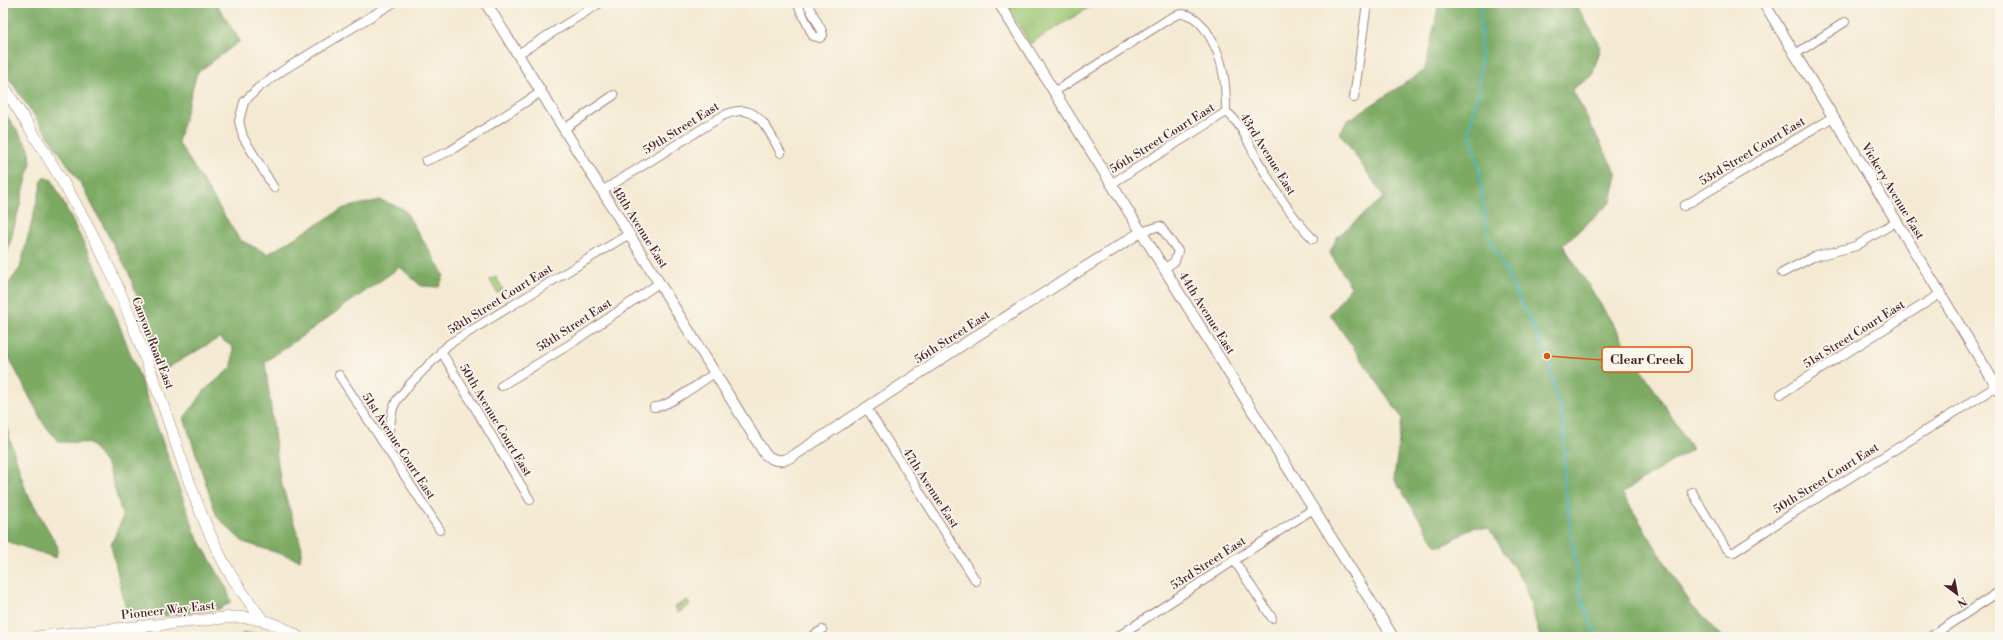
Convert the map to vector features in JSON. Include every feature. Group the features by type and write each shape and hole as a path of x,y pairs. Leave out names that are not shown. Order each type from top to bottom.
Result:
{"main road":[{"name":"Canyon Road East","path":"3,85 61,177 98,243 122,298 210,532 223,562 262,618"},
{"name":"Pioneer Way East","path":"36,637 234,617 262,618 285,628 298,637"}],"street":[{"path":"274,188 243,137 239,121 242,107 248,96 267,81 393,3"},
{"name":"48th Avenue East","path":"486,3 765,454 776,460"},
{"path":"518,54 600,3"},
{"path":"797,3 813,36 820,38 822,31 806,3"},
{"name":"44th Avenue East","path":"999,3 1393,637"},
{"path":"1354,98 1367,3"},
{"name":"Vickery Avenue East","path":"1764,3 1794,55 1897,221 1998,389"},
{"name":"43rd Avenue East","path":"1054,92 1167,20 1177,15 1188,15 1199,23 1208,34 1218,52 1226,87 1226,112 1240,128 1277,193 1313,239"},
{"path":"1794,55 1846,22"},
{"path":"426,161 450,151 541,92"},
{"path":"564,129 614,95"},
{"name":"59th Street East","path":"602,191 719,118 735,110 752,114 762,120 781,153"},
{"name":"56th Street Court East","path":"1111,184 1226,112"},
{"name":"53rd Street Court East","path":"1684,206 1832,116"},
{"path":"1782,273 1814,257 1856,246 1897,221"},
{"path":"1141,232 1160,226 1178,251 1175,261 1164,269"},
{"name":"56th Street East","path":"776,460 785,461 1141,232"},
{"name":"58th Street Court East","path":"386,447 393,408 397,400 441,351 461,335 629,234"},
{"name":"58th Street East","path":"501,386 572,343 659,283"},
{"name":"51st Street Court East","path":"1781,394 1940,294"},
{"name":"50th Avenue Court East","path":"441,351 530,500"},
{"path":"654,407 659,408 668,403 715,373"},
{"name":"51st Avenue Court East","path":"339,375 440,530"},
{"name":"50th Street Court East","path":"1692,492 1725,547 1730,552 1734,552 1806,504 1998,389"},
{"name":"47th Avenue East","path":"866,408 976,580"},
{"name":"53rd Street East","path":"1117,637 1313,509"},
{"path":"1234,560 1272,618"},
{"path":"1930,637 2000,591"},
{"path":"811,637 822,630"}],"green space":[{"path":"3,3 216,3 240,41 197,73 178,142 240,240 268,254 344,208 380,200 404,209 444,275 439,287 421,286 400,267 265,362 280,479 302,548 300,560 243,542 217,517 184,418 205,390 232,367 233,347 219,338 162,371 130,276 81,184 3,70"},
{"path":"1005,3 1096,3 1030,44"},
{"path":"1439,3 1575,3 1601,47 1592,76 1572,89 1617,175 1611,202 1563,245 1692,449 1622,493 1692,606 1722,637 1540,637 1524,583 1489,529 1474,527 1443,546 1436,545 1394,479 1402,418 1330,314 1351,287 1330,253 1337,237 1384,197 1340,133 1347,121 1425,70"},
{"path":"3,110 29,148 31,163 7,254 3,260"},
{"path":"43,177 52,180 101,278 138,373 196,535 227,589 231,602 219,609 137,619 127,614 111,545 123,517 108,467 90,443 59,442 43,423 3,346 3,291 20,268"},
{"path":"496,277 503,289 497,293 490,280"},
{"path":"3,417 26,491 58,547 56,558 3,540"},
{"path":"687,600 690,605 678,613 675,607"},
{"path":"267,633 273,637 242,637 242,634"}],"waterway":[{"path":"1481,3 1480,83 1469,131 1478,162 1487,233 1547,356 1564,426 1564,482 1581,599 1597,637"}],"place":[{"name":"Clear Creek","path":"1547,356"}]}
